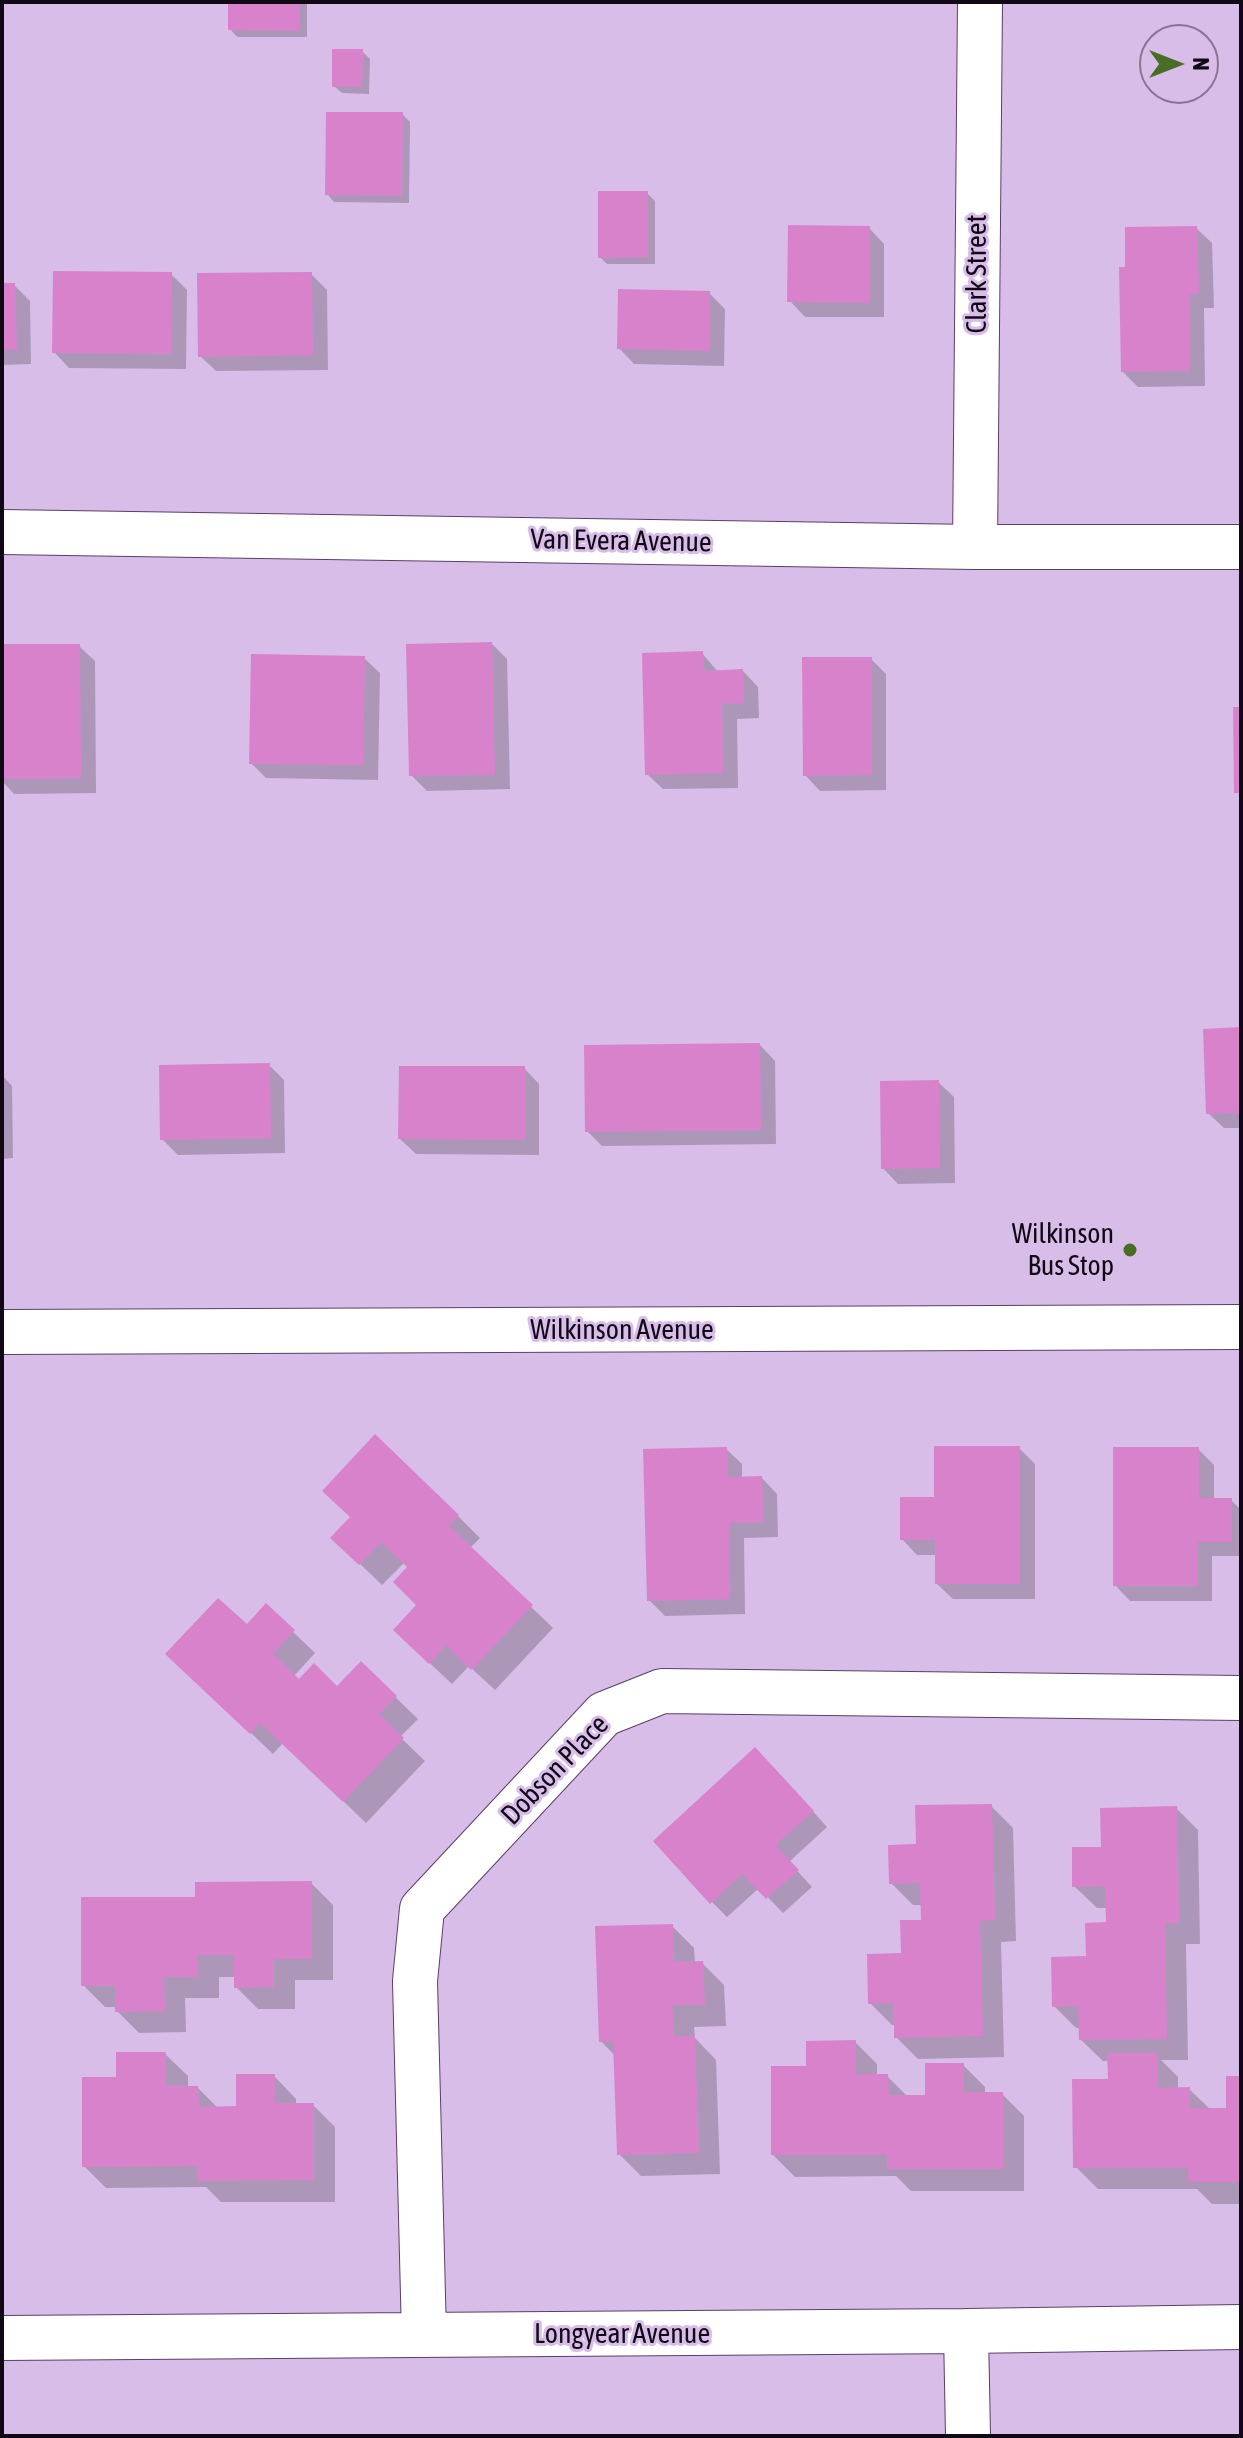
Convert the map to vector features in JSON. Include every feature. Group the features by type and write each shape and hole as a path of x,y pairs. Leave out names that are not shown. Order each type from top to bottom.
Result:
{"street":[{"name":"Clark Street","path":"975,547 980,2"},
{"name":"Van Evera Avenue","path":"2,532 975,547 1241,547"},
{"name":"Wilkinson Avenue","path":"2,1332 1241,1327"},
{"name":"Dobson Place","path":"424,2335 415,1981 422,1909 604,1714 662,1691 1241,1698"},
{"name":"Longyear Avenue","path":"2,2338 1241,2327"},
{"path":"966,2331 968,2436"}],"building":[{"path":"228,2 300,2 300,31 228,30"},
{"path":"332,49 363,49 362,87 332,87"},
{"path":"326,112 403,112 402,196 325,195"},
{"path":"598,191 648,191 648,257 598,258"},
{"path":"788,225 870,226 869,303 787,302"},
{"path":"1197,226 1199,294 1189,294 1190,371 1121,372 1119,267 1125,267 1125,227"},
{"path":"53,271 172,272 171,354 52,353"},
{"path":"312,272 313,355 198,357 197,273"},
{"path":"2,283 15,283 17,350 2,350"},
{"path":"618,289 710,291 709,351 617,349"},
{"path":"492,642 495,775 409,776 406,644"},
{"path":"2,644 80,644 81,778 2,779"},
{"path":"703,651 704,671 743,669 744,703 722,704 723,773 645,775 642,653"},
{"path":"251,654 365,656 363,765 249,764"},
{"path":"802,657 872,657 872,775 803,776"},
{"path":"1233,707 1241,707 1241,793 1234,793"},
{"path":"1241,1027 1241,1113 1206,1114 1203,1029"},
{"path":"760,1043 761,1130 585,1132 584,1045"},
{"path":"270,1063 271,1138 160,1140 159,1065"},
{"path":"399,1066 525,1066 525,1140 398,1139"},
{"path":"939,1080 940,1168 881,1169 880,1081"},
{"path":"375,1434 459,1515 449,1526 533,1605 471,1670 446,1645 429,1664 393,1630 416,1605 393,1582 407,1567 381,1542 359,1565 330,1538 350,1517 322,1491"},
{"path":"934,1446 1020,1446 1020,1584 935,1584 935,1540 900,1540 900,1497 934,1497"},
{"path":"727,1447 728,1477 762,1476 763,1522 729,1523 730,1599 647,1601 643,1449"},
{"path":"1113,1447 1199,1447 1199,1498 1232,1498 1232,1542 1197,1542 1197,1586 1113,1586"},
{"path":"218,1598 247,1624 266,1603 295,1630 273,1654 299,1679 314,1663 337,1686 361,1661 397,1696 379,1714 404,1738 343,1802 260,1723 250,1734 165,1654"},
{"path":"755,1747 814,1811 775,1845 799,1870 766,1899 742,1874 710,1904 653,1841"},
{"path":"992,1804 995,1920 980,1921 983,2036 894,2038 894,2003 868,2004 867,1954 901,1953 900,1920 921,1920 920,1883 889,1884 888,1845 916,1844 915,1805"},
{"path":"1177,1806 1179,1923 1165,1923 1167,2039 1079,2040 1078,2006 1052,2007 1051,1957 1086,1956 1085,1923 1106,1922 1105,1886 1072,1887 1072,1847 1101,1847 1100,1808"},
{"path":"312,1881 312,1959 274,1959 274,1987 234,1988 234,1955 197,1955 197,1977 164,1977 165,2011 115,2012 115,1986 81,1986 81,1897 195,1897 195,1882"},
{"path":"673,1924 674,1962 703,1961 705,2005 673,2005 674,2036 695,2036 699,2153 617,2155 613,2041 599,2042 595,1926"},
{"path":"856,2040 856,2074 888,2074 889,2095 925,2095 925,2063 964,2063 964,2092 1003,2092 1003,2169 887,2169 887,2155 771,2155 771,2066 806,2066 806,2041"},
{"path":"116,2052 166,2052 166,2086 198,2086 199,2107 236,2106 236,2074 275,2074 275,2103 314,2103 314,2180 197,2181 197,2166 82,2167 82,2077 116,2077"},
{"path":"1107,2053 1157,2053 1157,2088 1190,2087 1190,2108 1226,2108 1226,2076 1241,2076 1241,2182 1188,2182 1188,2168 1073,2168 1072,2079 1108,2079"}],"place":[{"name":"Wilkinson Bus Stop","path":"1130,1250"}]}
